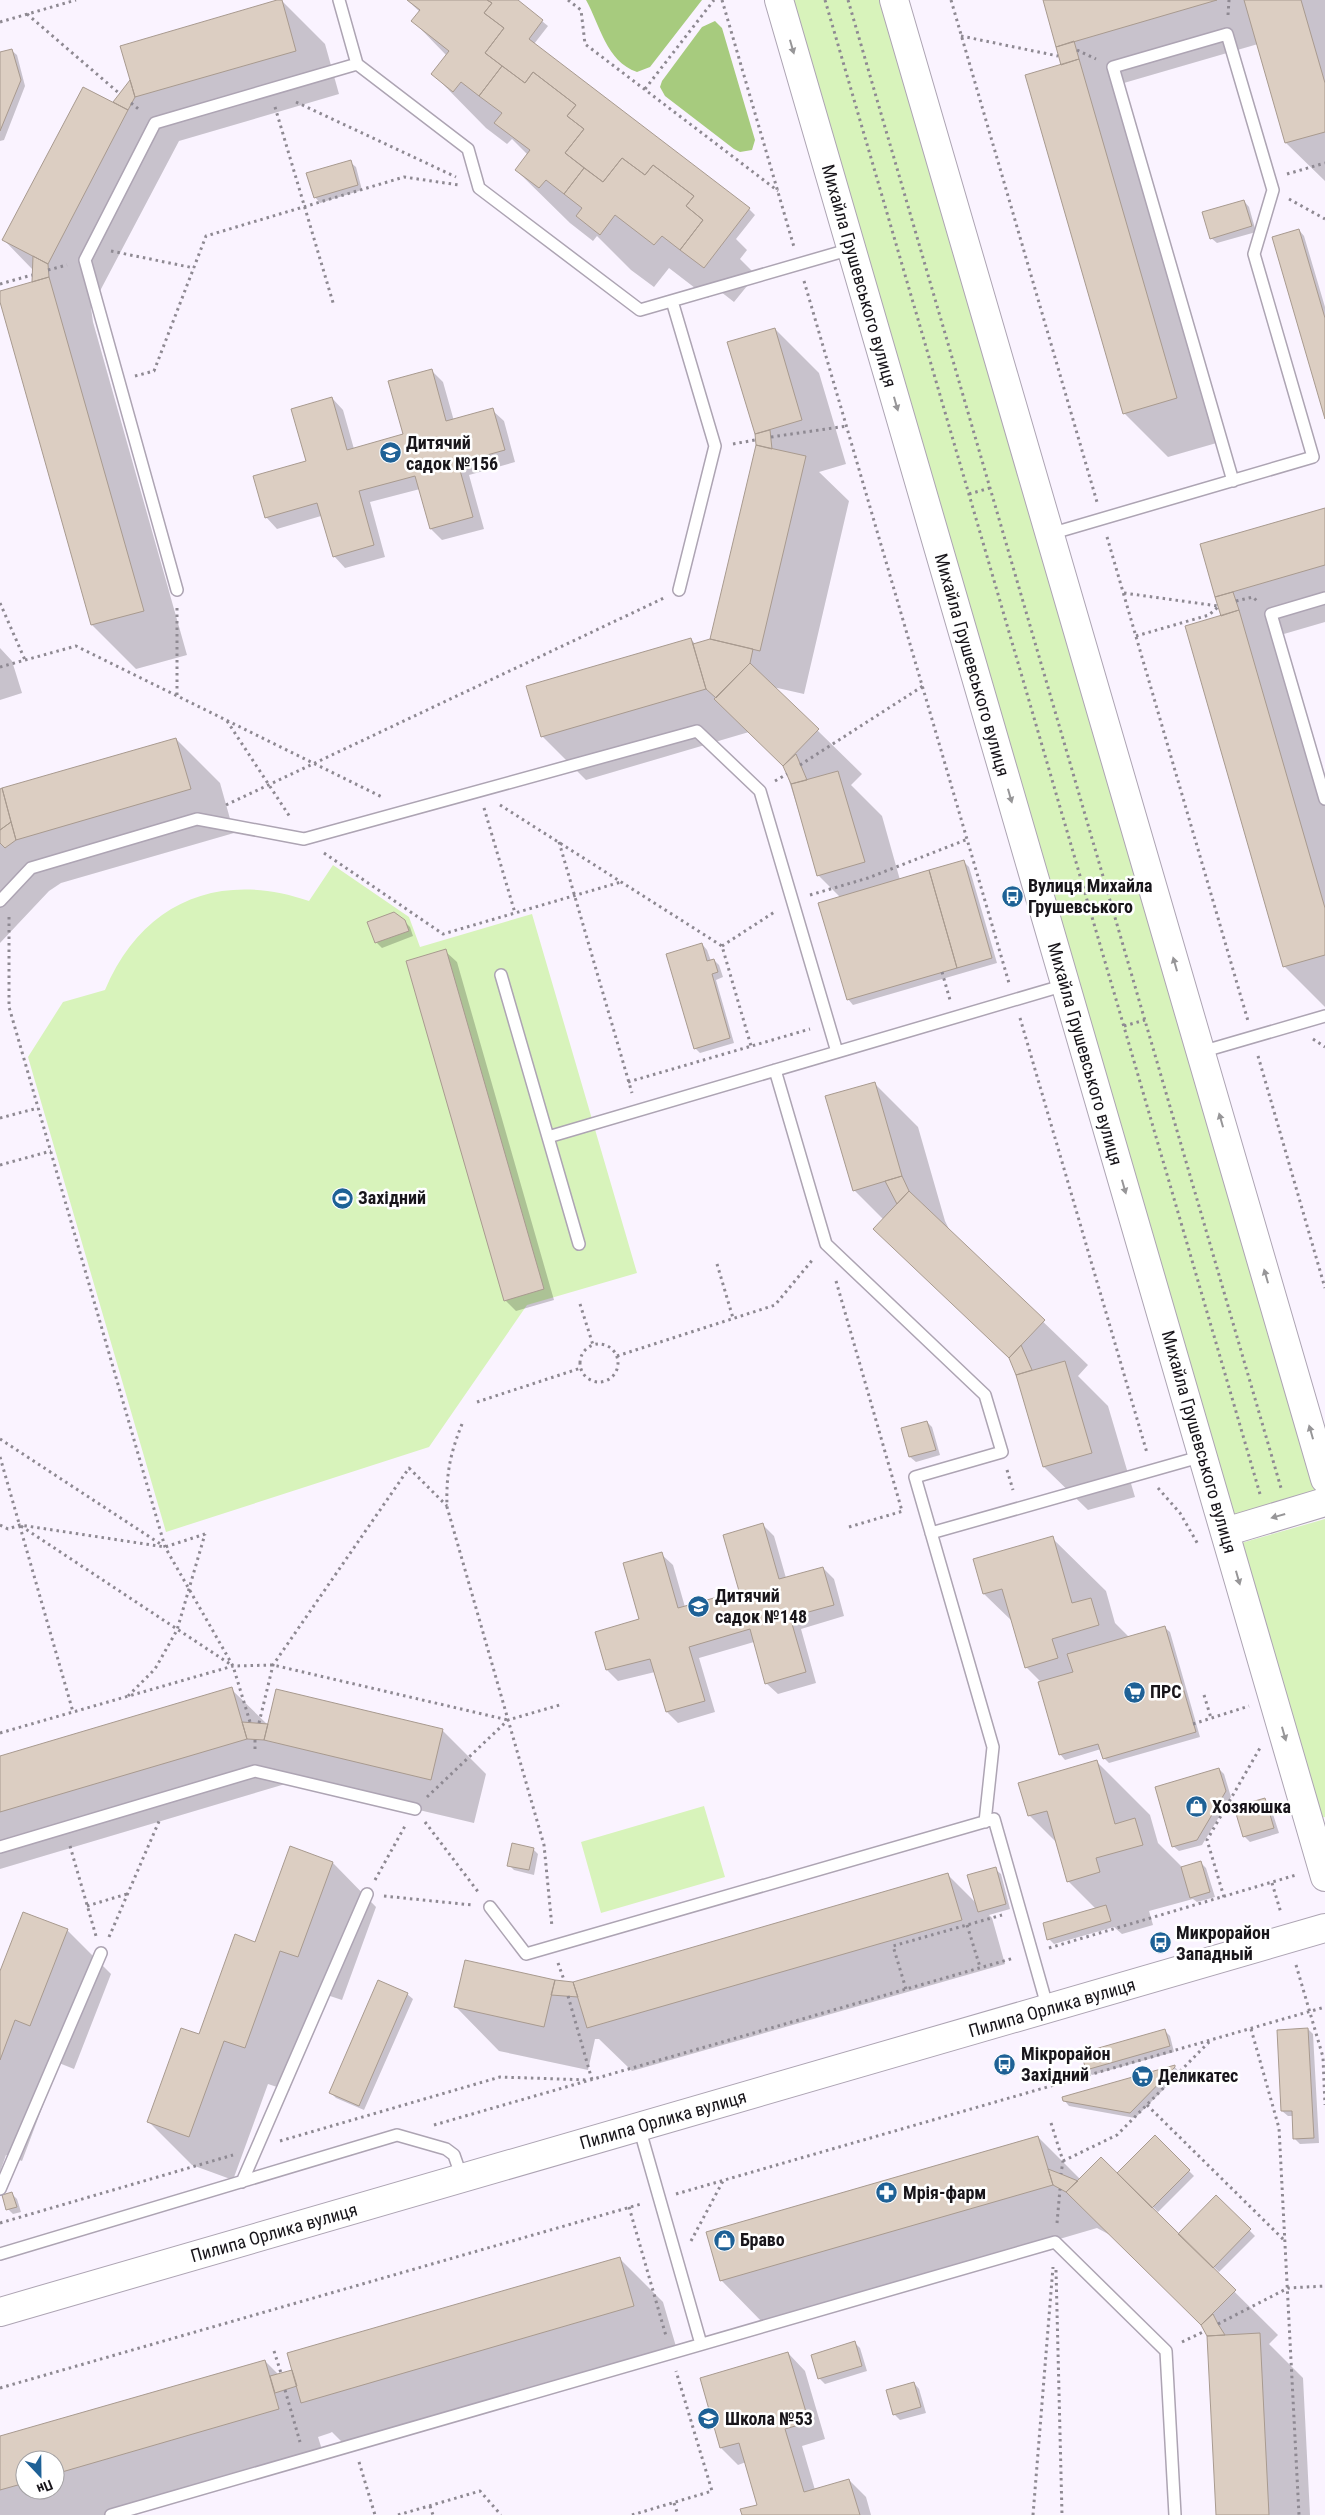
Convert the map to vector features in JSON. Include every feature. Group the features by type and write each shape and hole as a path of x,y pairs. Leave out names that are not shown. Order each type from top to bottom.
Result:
{"street":[{"name":"Михайла Грушевського вулиця","path":"779,0 1325,1877"},
{"path":"894,0 1325,1479"},
{"path":"1224,1532 1325,1502"},
{"name":"Пилипа Орлика вулиця","path":"0,2312 1325,1928"}],"lane":[{"path":"339,0 357,64 468,149 479,188 640,310 851,249"},
{"path":"1050,534 1102,518 1233,481 1313,457 1254,254 1273,190 1227,34 1113,67 1233,481"},
{"path":"178,590 85,260 155,123 357,64"},
{"path":"672,301 715,446 679,590"},
{"path":"1325,598 1271,614 1325,799"},
{"path":"0,901 31,868 197,819 304,839 697,731 760,791 837,1052"},
{"path":"501,975 579,1244"},
{"path":"548,1137 1065,985"},
{"path":"1201,1052 1325,1016"},
{"path":"775,1070 826,1244 985,1395 1002,1452 915,1477 993,1747 984,1822"},
{"path":"931,1533 1202,1456"},
{"path":"0,1847 255,1771 415,1809"},
{"path":"490,1907 526,1954 994,1819 1048,2009"},
{"path":"242,2182 367,1894"},
{"path":"0,2189 101,1953"},
{"path":"638,2127 701,2344"},
{"path":"0,2254 397,2135 446,2149 454,2155 462,2178"},
{"path":"111,2515 1055,2242 1166,2351 1175,2515"}],"path":[{"path":"0,22 76,0"},
{"path":"568,0 581,10 585,44 778,192"},
{"path":"645,89 714,0"},
{"path":"722,0 1156,1485 1180,1513 1203,1552"},
{"path":"825,0 1124,1026 1278,1516"},
{"path":"848,0 1145,1020 1278,1516"},
{"path":"951,0 1325,1288"},
{"path":"27,14 120,94"},
{"path":"961,36 1058,56"},
{"path":"270,90 479,188"},
{"path":"270,90 334,306"},
{"path":"1269,178 1325,163"},
{"path":"154,371 206,236 404,177 479,188"},
{"path":"1273,190 1325,219"},
{"path":"91,247 194,268"},
{"path":"0,284 32,274"},
{"path":"771,438 847,426"},
{"path":"969,494 990,488"},
{"path":"178,590 178,697"},
{"path":"197,819 679,590"},
{"path":"1124,593 1218,606 1209,615 1136,636"},
{"path":"1236,601 1253,597"},
{"path":"0,602 25,660"},
{"path":"0,667 76,646 409,810"},
{"path":"800,765 923,686"},
{"path":"226,721 304,839 443,934 622,882"},
{"path":"478,791 515,914"},
{"path":"478,791 722,946 751,1046"},
{"path":"722,946 792,900 868,878 968,839"},
{"path":"559,842 637,1111"},
{"path":"9,891 9,1008 50,1151 165,1547 233,1666 250,1722"},
{"path":"942,972 955,1018"},
{"path":"1124,1026 1145,1020"},
{"path":"628,1082 828,1024"},
{"path":"0,1118 38,1108"},
{"path":"0,1165 50,1151"},
{"path":"617,1356 775,1305 826,1244"},
{"path":"826,1244 902,1511"},
{"path":"717,1264 733,1318"},
{"path":"580,1304 593,1345"},
{"path":"599,1344 610,1347 617,1356 618,1368 606,1380 594,1381 584,1374 581,1368 581,1357 584,1351 593,1345 599,1344"},
{"path":"477,1402 581,1368"},
{"path":"462,1424 451,1451 446,1478 447,1507 544,1845 554,1946"},
{"path":"0,1439 165,1547"},
{"path":"1002,1452 1018,1508"},
{"path":"0,1457 73,1712"},
{"path":"259,1723 273,1665 409,1468 447,1507"},
{"path":"848,1527 923,1505"},
{"path":"0,1525 8,1529 20,1525 165,1547 205,1534 177,1630 155,1669 128,1697"},
{"path":"20,1525 233,1666"},
{"path":"0,1733 233,1666 273,1665 508,1720"},
{"path":"1204,1695 1211,1718"},
{"path":"1247,1696 1252,1714"},
{"path":"490,1907 367,1894 415,1809 508,1720 563,1704"},
{"path":"1194,1724 1250,1706"},
{"path":"1224,1897 1207,1840 1262,1745"},
{"path":"101,1953 169,1796"},
{"path":"415,1809 490,1907"},
{"path":"64,1828 101,1953"},
{"path":"397,2135 1296,1876"},
{"path":"1272,1883 1282,1916"},
{"path":"87,1906 127,1894"},
{"path":"906,1989 893,1946 1020,1910"},
{"path":"967,1925 980,1968"},
{"path":"1296,1964 1323,2057 1325,2105"},
{"path":"568,1996 592,2080"},
{"path":"0,2388 1325,2007"},
{"path":"1251,2028 1279,2128 1299,2515"},
{"path":"1063,2161 1117,2135 1211,2040"},
{"path":"500,2077 592,2080"},
{"path":"1147,2105 1285,2242"},
{"path":"1051,2123 1063,2161 1061,2174"},
{"path":"678,2264 724,2180"},
{"path":"1033,2515 1060,2189"},
{"path":"629,2207 712,2491 632,2515"},
{"path":"1055,2242 1062,2515"},
{"path":"1218,2324 1288,2288 1325,2286"},
{"path":"1166,2351 1204,2331"},
{"path":"274,2351 281,2373"},
{"path":"285,2390 305,2459"},
{"path":"354,2445 374,2515"},
{"path":"398,2515 480,2491 501,2515"},
{"path":"674,2502 678,2515"},
{"path":"430,2506 433,2515"}],"green space":[{"path":"586,0 702,0 650,67 637,72 626,67 611,51"},
{"path":"792,0 882,0 1316,1493 1233,1517"},
{"path":"715,21 722,28 755,140 752,150 740,152 734,149 665,96 660,87 662,81 702,27"},
{"name":"Західний","path":"333,865 409,917 420,947 532,914 637,1273 527,1305 429,1447 166,1532 28,1057 63,1002 105,990 121,960 140,935 162,915 187,901 215,892 244,889 276,892 309,901"},
{"path":"1325,1519 1325,1817 1321,1818 1241,1543"},
{"path":"704,1806 725,1877 601,1913 581,1842"}],"building":[{"path":"282,0 296,51 135,97 120,46"},
{"path":"407,0 487,0 492,3 484,13 504,28 485,53 502,66 479,96 461,82 453,92 431,74 449,51 411,21 420,10"},
{"path":"487,0 518,0 543,20 529,39 750,208 704,268 680,250 703,220 686,206 694,196 653,165 645,175 622,158 603,182 565,153 584,129 567,116 576,105 533,72 525,83 485,53 504,28 484,13 492,3"},
{"path":"1043,0 1217,0 1056,47"},
{"path":"1244,0 1301,0 1325,83 1325,132 1285,143"},
{"path":"1074,41 1079,59 1061,65 1056,47"},
{"path":"12,49 21,80 0,131 0,52"},
{"path":"1079,59 1177,398 1123,414 1025,75"},
{"path":"502,66 525,83 533,72 576,105 567,116 584,129 565,153 584,168 564,194 546,180 539,188 515,170 530,150 494,123 502,113 479,96"},
{"path":"130,80 135,97 128,110 113,102"},
{"path":"83,87 128,110 48,264 2,240"},
{"path":"622,158 645,175 653,165 694,196 686,206 703,220 680,250 662,236 654,245 615,215 600,235 576,216 582,208 564,194 584,168 603,182"},
{"path":"351,160 358,185 314,198 306,173"},
{"path":"1244,200 1252,226 1210,239 1202,212"},
{"path":"1299,229 1325,318 1325,419 1272,237"},
{"path":"33,256 48,264 49,277 32,282"},
{"path":"49,277 144,611 91,625 0,302 0,291"},
{"path":"775,328 802,420 755,434 727,342"},
{"path":"432,369 446,421 493,408 505,450 458,463 473,517 430,529 415,476 359,491 374,545 333,557 317,503 265,518 253,476 306,461 291,409 332,397 347,450 403,434 388,381"},
{"path":"770,430 772,449 756,445 755,434"},
{"path":"756,445 806,456 760,651 710,639"},
{"path":"1325,508 1325,565 1215,597 1200,544"},
{"path":"1233,592 1239,610 1221,616 1215,597"},
{"path":"1239,610 1325,908 1325,955 1283,967 1185,626"},
{"path":"691,638 706,689 541,737 526,686"},
{"path":"710,639 753,649 750,663 716,698 706,689 693,644"},
{"path":"750,663 819,729 783,766 714,699"},
{"path":"176,738 191,789 16,840 2,788"},
{"path":"796,754 807,780 791,784 783,766"},
{"path":"838,771 865,862 817,876 791,784"},
{"path":"2,788 11,822 0,830 0,789"},
{"path":"11,822 16,840 5,848 0,843 0,830"},
{"path":"964,860 992,958 957,968 929,870"},
{"path":"929,870 957,968 847,1000 818,903"},
{"path":"394,912 405,920 409,931 375,943 367,922"},
{"path":"702,943 707,961 714,959 718,972 712,974 730,1038 694,1049 666,954"},
{"path":"446,949 544,1289 504,1301 406,961"},
{"path":"875,1082 902,1176 853,1191 825,1096"},
{"path":"902,1176 909,1191 897,1204 885,1181"},
{"path":"909,1191 1045,1320 1009,1358 873,1229"},
{"path":"1021,1345 1032,1370 1016,1375 1009,1358"},
{"path":"1065,1361 1092,1453 1043,1467 1016,1375"},
{"path":"927,1421 936,1450 909,1457 901,1428"},
{"path":"763,1523 779,1579 823,1567 834,1605 790,1617 806,1672 765,1684 750,1629 689,1647 705,1701 666,1712 650,1659 606,1670 595,1632 639,1619 623,1563 662,1552 678,1608 739,1591 723,1535"},
{"path":"1053,1536 1072,1603 1091,1598 1099,1625 1052,1639 1058,1658 1025,1668 1002,1589 983,1594 973,1559"},
{"path":"1165,1626 1196,1732 1103,1759 1098,1744 1059,1755 1038,1682 1073,1672 1067,1654"},
{"path":"232,1687 247,1739 0,1812 0,1756"},
{"path":"276,1689 443,1729 431,1780 264,1740"},
{"path":"242,1722 268,1724 264,1740 247,1739"},
{"path":"1097,1760 1115,1824 1135,1818 1143,1845 1096,1858 1100,1872 1067,1882 1047,1811 1028,1816 1018,1783"},
{"path":"1219,1768 1226,1791 1197,1840 1172,1847 1155,1787"},
{"path":"1265,1798 1274,1828 1243,1837 1234,1807"},
{"path":"512,1843 534,1848 529,1870 507,1866"},
{"path":"290,1846 333,1862 298,1957 280,1951 245,2048 224,2041 189,2137 147,2122 181,2028 199,2034 235,1934 255,1942"},
{"path":"1201,1861 1210,1892 1190,1898 1181,1867"},
{"path":"996,1867 1006,1904 978,1912 967,1875"},
{"path":"948,1873 962,1920 587,2028 573,1982"},
{"path":"1106,1905 1111,1921 1047,1940 1043,1923"},
{"path":"23,1912 68,1929 30,2026 15,2020 0,2060 0,1971"},
{"path":"465,1960 555,1980 544,2027 454,2007"},
{"path":"378,1980 408,1993 359,2106 329,2093"},
{"path":"555,1980 573,1982 578,1997 551,1995"},
{"path":"1308,2028 1314,2138 1293,2139 1292,2111 1281,2111 1277,2030"},
{"path":"1165,2029 1170,2046 1086,2070 1081,2053"},
{"path":"1175,2065 1130,2113 1063,2101 1062,2097"},
{"path":"1155,2135 1190,2170 1152,2208 1117,2173"},
{"path":"1038,2136 1053,2185 720,2281 706,2232"},
{"path":"1101,2157 1236,2290 1201,2325 1066,2192"},
{"path":"1048,2169 1078,2181 1066,2192 1053,2185"},
{"path":"12,2192 17,2207 6,2210 2,2195"},
{"path":"1216,2195 1251,2229 1213,2268 1178,2234"},
{"path":"620,2257 634,2306 301,2403 287,2353"},
{"path":"1213,2314 1225,2335 1207,2336 1201,2325"},
{"path":"1260,2333 1269,2515 1216,2515 1207,2336"},
{"path":"855,2341 862,2366 818,2379 811,2355"},
{"path":"788,2352 809,2422 785,2429 804,2492 849,2479 860,2515 742,2515 740,2509 757,2505 739,2443 720,2448 700,2378"},
{"path":"265,2360 279,2409 65,2471 65,2450 15,2450 15,2486 0,2490 0,2436"},
{"path":"292,2370 297,2386 275,2393 270,2376"},
{"path":"914,2382 921,2407 893,2415 886,2390"}],"place":[{"name":"Дитячий садок №156","path":"390,453"},
{"name":"Вулиця Михайла Грушевського","path":"1012,896"},
{"name":"Західний","path":"342,1198"},
{"name":"Дитячий садок №148","path":"699,1606"},
{"name":"ПРС","path":"1134,1692"},
{"name":"Хозяюшка","path":"1196,1807"},
{"name":"Микрорайон Западный","path":"1160,1943"},
{"name":"Мікрорайон Західний","path":"1005,2064"},
{"name":"Деликатес","path":"1142,2076"},
{"name":"Мрія-фарм","path":"887,2193"},
{"name":"Браво","path":"724,2240"},
{"name":"Школа №53","path":"709,2419"}]}
